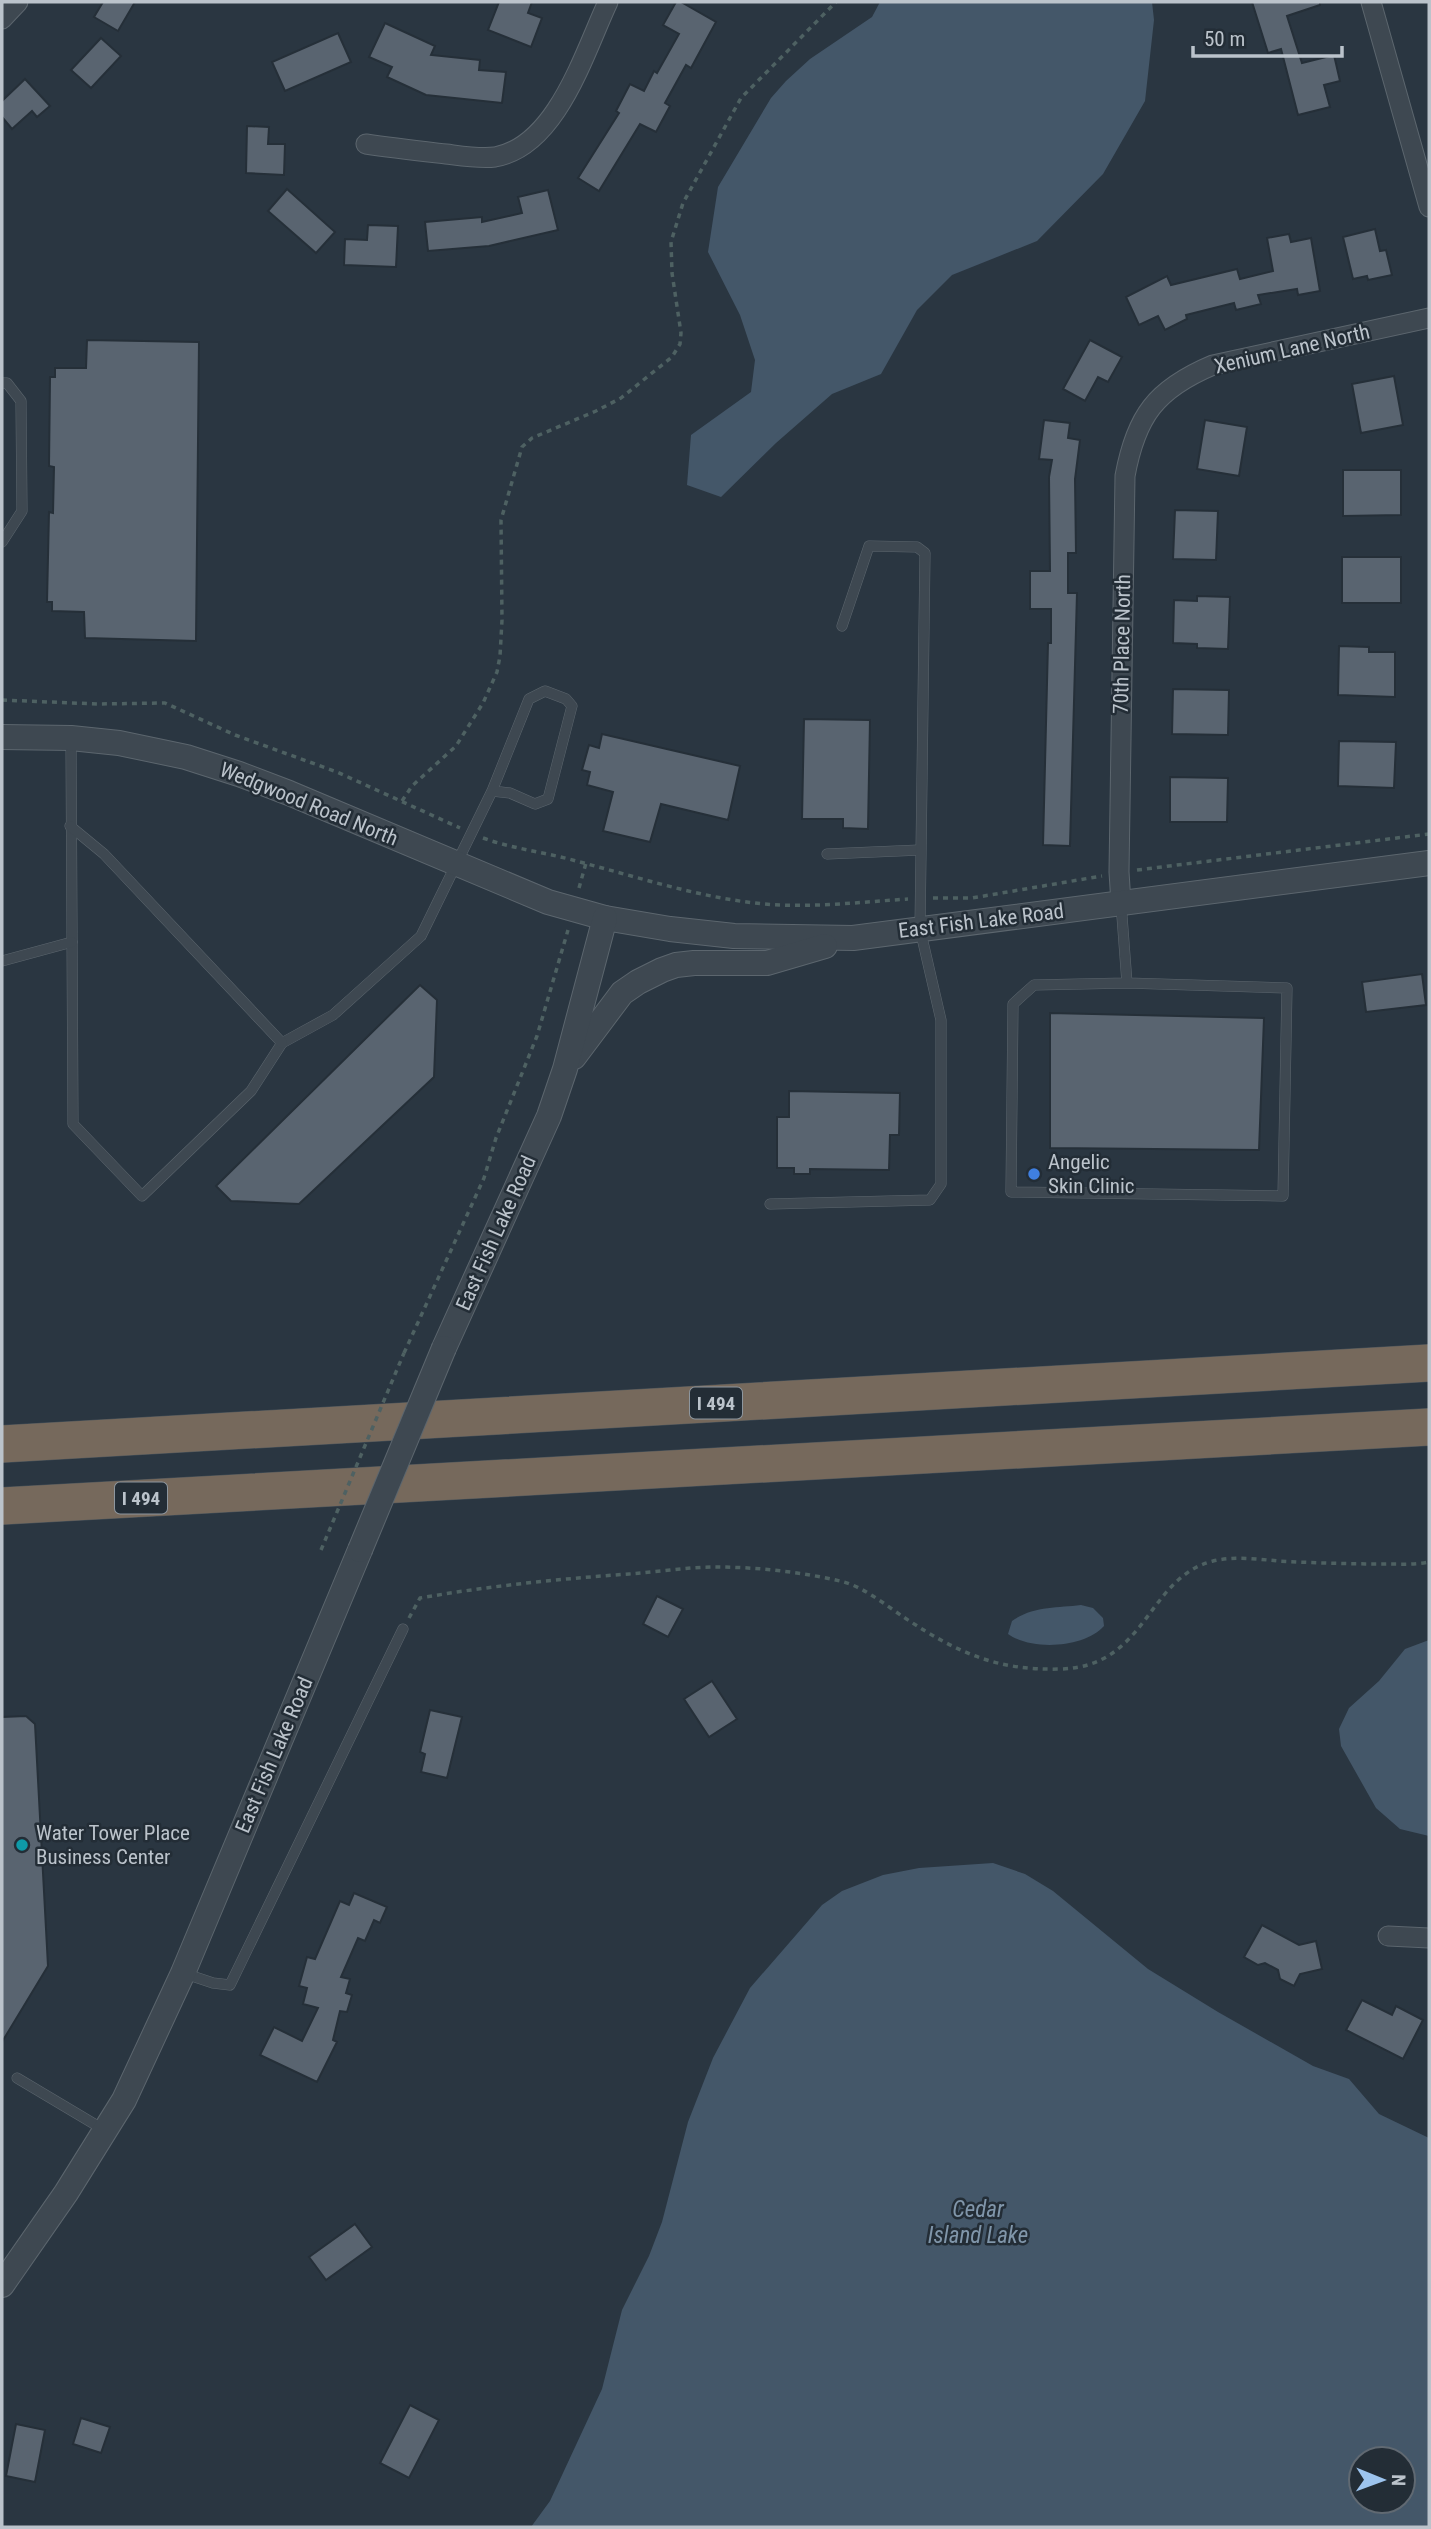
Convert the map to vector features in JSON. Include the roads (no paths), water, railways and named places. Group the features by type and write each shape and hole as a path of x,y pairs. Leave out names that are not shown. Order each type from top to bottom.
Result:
{"highway":[{"name":"I 494","path":"2,1444 1429,1363"},
{"name":"I 494","path":"2,1506 1429,1427"}],"street":[{"path":"2,19 18,2"},
{"path":"366,144 494,157 521,149 543,131 561,104 608,2"},
{"path":"1371,2 1424,163 1429,207"},
{"name":"Xenium Lane North","path":"1162,394 1185,377 1213,365 1429,318"},
{"name":"70th Place North","path":"1121,903 1119,872 1125,476 1130,446 1138,428 1162,394"},
{"name":"Wedgwood Road North","path":"2,737 71,738 119,743 186,757 239,774 516,891 573,911 604,918"},
{"name":"East Fish Lake Road","path":"2,2286 106,2131 130,2087 183,1973 444,1348 549,1116 565,1069 604,918 723,935 853,938 1429,863"},
{"path":"565,1069 622,993 662,970 694,963 767,963 853,938"},
{"path":"1388,1936 1429,1938"}],"lane":[{"path":"2,383 7,383 22,401 22,511 2,542"},
{"path":"770,1204 930,1200 941,1184 941,1020 920,929 919,898 925,553 917,547 869,546 842,626"},
{"path":"71,738 73,1124 142,1196 251,1091 282,1043 333,1015 421,936 492,791 529,699 545,691 566,699 572,706 548,799 535,803 510,793 492,791"},
{"path":"70,826 104,854 282,1043"},
{"path":"827,854 920,850"},
{"path":"1121,903 1127,983"},
{"path":"2,961 72,942"},
{"path":"1127,983 1287,988 1283,1196 1011,1192 1013,1004 1034,985 1127,983"},
{"path":"183,1973 213,1983 230,1985 403,1629"},
{"path":"17,2078 106,2131"}],"water":[{"path":"880,2 1152,2 1154,20 1145,101 1103,174 1037,241 952,275 917,310 881,374 832,394 776,443 721,497 687,485 691,435 751,392 755,360 740,315 708,252 718,187 771,98 810,59 872,17"},
{"path":"1081,1605 1093,1608 1103,1618 1104,1626 1084,1639 1044,1645 1030,1643 1008,1634 1012,1621 1020,1616 1045,1608"},
{"path":"1429,1640 1429,1836 1400,1829 1376,1808 1341,1746 1339,1729 1349,1708 1379,1681 1405,1649"},
{"name":"Cedar Island Lake","path":"993,1863 1025,1874 1053,1891 1148,1969 1313,2066 1349,2079 1379,2114 1429,2138 1429,2527 531,2527 550,2501 602,2389 622,2310 649,2256 662,2222 688,2122 713,2058 750,1988 822,1905 842,1891 883,1875 919,1868"}],"place":[{"name":"Angelic Skin Clinic","path":"1034,1174"},
{"name":"Water Tower Place Business Center","path":"22,1845"}]}
